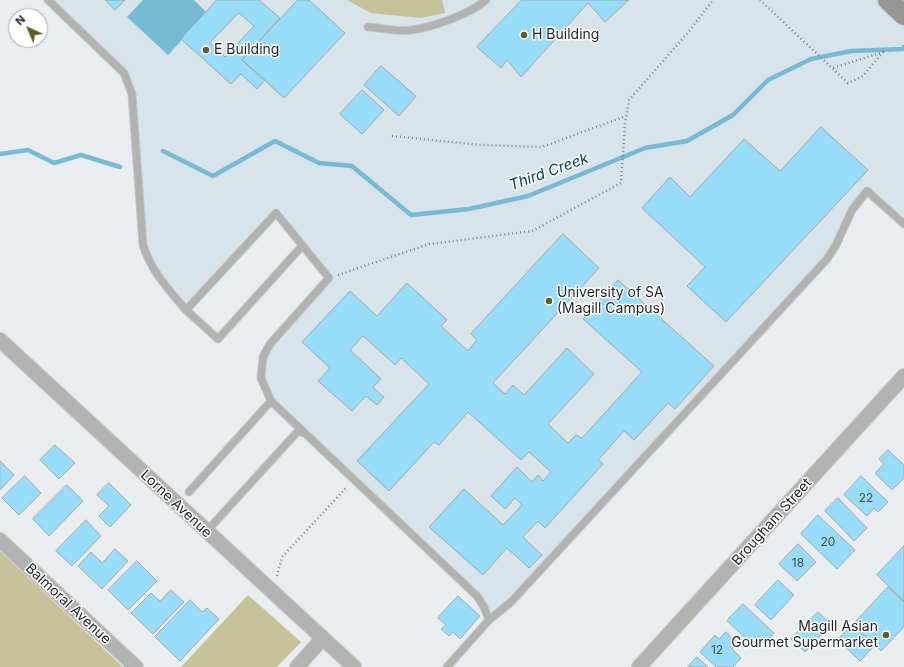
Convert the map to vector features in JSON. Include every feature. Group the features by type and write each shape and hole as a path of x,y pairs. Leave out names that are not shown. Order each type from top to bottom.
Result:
{"street":[{"name":"Lorne Avenue","path":"0,340 206,532 354,667"},
{"name":"Brougham Street","path":"638,667 904,376"},
{"name":"Balmoral Avenue","path":"0,540 136,667"},
{"path":"297,667 323,638"}],"lane":[{"path":"48,0 124,72 129,82 132,94 143,245 148,260 158,276 186,310 218,339 302,246"},
{"path":"368,27 411,30 442,21 480,5 486,0"},
{"path":"447,667 489,620 510,602 828,259 852,210 867,191 904,224"},
{"path":"186,310 276,213 329,278 270,344 263,357 261,378 271,401 299,430 477,596 484,607 489,620"},
{"path":"189,492 271,401"},
{"path":"299,430 475,589 490,608 489,620"},
{"path":"206,532 299,430"}],"path":[{"path":"329,278 429,244 532,231 621,183 625,124 630,100 691,29 713,0"},
{"path":"760,0 848,83 863,76 883,52 833,68"},
{"path":"392,136 481,145 542,147 626,116"},
{"path":"272,592 282,557 353,480"}],"shaded area":[{"name":"University of SA (Magill Campus)","path":"48,0 888,0 904,15 904,224 867,191 852,210 836,245 511,602 489,620 484,607 299,430 264,387 263,357 329,278 276,213 186,310 148,260 129,82"},
{"path":"347,0 442,0 445,13 421,18 371,13"},
{"path":"0,551 123,667 0,667"},
{"path":"248,595 301,642 277,667 181,667"}],"water":[{"path":"143,0 194,0 207,13 168,55 127,17"}],"building":[{"path":"106,0 125,0 115,10"},
{"name":"E Building","path":"217,0 259,0 280,18 242,60 265,80 257,89 241,74 231,84 181,39","holes":["239,13 254,26 225,57 210,43"]},
{"path":"298,0 309,0 345,33 284,98 242,60"},
{"name":"H Building","path":"522,0 629,0 605,22 588,3 521,77 507,60 501,68 477,47"},
{"path":"381,66 416,96 399,116 364,85"},
{"path":"362,90 384,110 362,134 340,114"},
{"path":"821,127 868,170 726,322 687,286 705,267 642,208 670,177 690,197 744,139 780,171"},
{"path":"563,234 599,268 493,383 505,394 513,385 524,395 567,348 594,374 548,424 568,443 576,435 582,438 642,372 583,319 618,280 714,366 675,409 668,403 634,440 624,431 598,460 603,464 545,528 538,521 523,537 542,555 529,568 507,548 483,575 429,527 464,489 503,525 522,505 515,498 505,509 491,496 517,467 532,482 538,475 543,481 551,472 529,452 521,460 468,412 439,445 434,442 389,491 357,461 429,384 401,358 395,365 363,336 350,350 381,379 373,387 384,397 377,405 366,396 352,411 318,381 330,368 302,342 350,291 377,316 407,283 447,320 441,326 468,351 477,340 471,334"},
{"path":"55,445 75,463 59,479 40,460"},
{"path":"888,450 904,465 904,478 892,490 875,473 884,464 879,459"},
{"path":"0,461 14,475 0,490"},
{"path":"25,476 41,493 19,515 2,498"},
{"path":"861,476 888,502 878,512 874,508 867,516 844,495"},
{"path":"109,483 131,505 110,527 99,516 109,506 97,495"},
{"path":"67,485 83,501 49,536 33,519"},
{"path":"838,498 867,528 854,541 825,511"},
{"path":"818,515 855,550 837,569 801,534"},
{"path":"86,520 101,536 72,566 56,551"},
{"path":"798,544 816,562 797,581 779,564"},
{"path":"904,546 904,601 877,575"},
{"path":"115,549 128,561 102,589 78,566 91,552 102,563"},
{"path":"137,561 157,581 128,610 108,590"},
{"path":"778,580 794,595 771,620 755,605"},
{"path":"888,587 904,602 904,627 881,651 853,625"},
{"path":"171,590 184,602 153,634 131,613 151,593 160,601"},
{"path":"458,596 480,616 460,639 453,632 449,636 441,629 446,625 438,618"},
{"path":"190,600 202,612 207,608 219,619 180,661 155,637"},
{"path":"743,604 774,633 766,643 759,636 752,644 727,621"},
{"path":"818,612 831,624 805,652 791,639"},
{"path":"852,625 874,646 860,661 838,640"},
{"path":"726,632 738,643 732,649 741,658 733,667 716,667 700,652 715,635 719,639"},
{"path":"697,657 708,667 688,667"}],"waterway":[{"name":"Third Creek","path":"163,151 213,176 275,141 319,163 352,166 411,215 469,209 528,196 645,148 687,141 733,115 768,80 811,59 851,51 903,49 904,47"},
{"name":"Third Creek","path":"0,154 28,150 54,163 81,155 120,167"}],"place":[{"name":"H Building","path":"524,35"},
{"name":"E Building","path":"206,50"},
{"name":"University of SA (Magill Campus)","path":"549,301"},
{"name":"Magill Asian Gourmet Supermarket","path":"886,635"}]}
